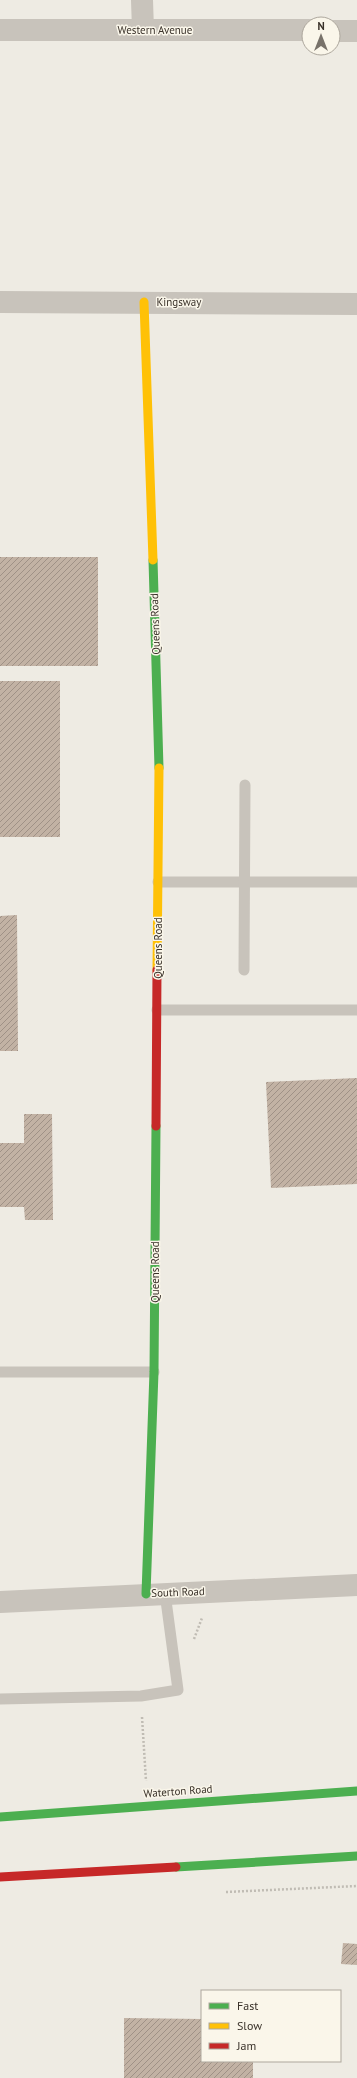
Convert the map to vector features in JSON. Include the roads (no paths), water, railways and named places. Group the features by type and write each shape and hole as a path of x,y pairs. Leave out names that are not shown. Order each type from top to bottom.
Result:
{"street":[{"path":"142,0 143,30"},
{"name":"Western Avenue","path":"0,30 301,30"},
{"path":"341,30 357,31"},
{"name":"Kingsway","path":"0,302 357,304"},
{"name":"Queens Road","path":"144,302 159,740 154,1372 156,1593"},
{"name":"South Road","path":"0,1602 156,1593 357,1585"},
{"name":"Waterton Road","path":"0,1816 357,1791"},
{"path":"0,1877 357,1856"}],"lane":[{"path":"244,970 245,785"},
{"path":"158,882 357,882"},
{"path":"157,1010 357,1010"},
{"path":"0,1372 154,1372"},
{"path":"0,1699 141,1696 178,1690 156,1593"}]}
